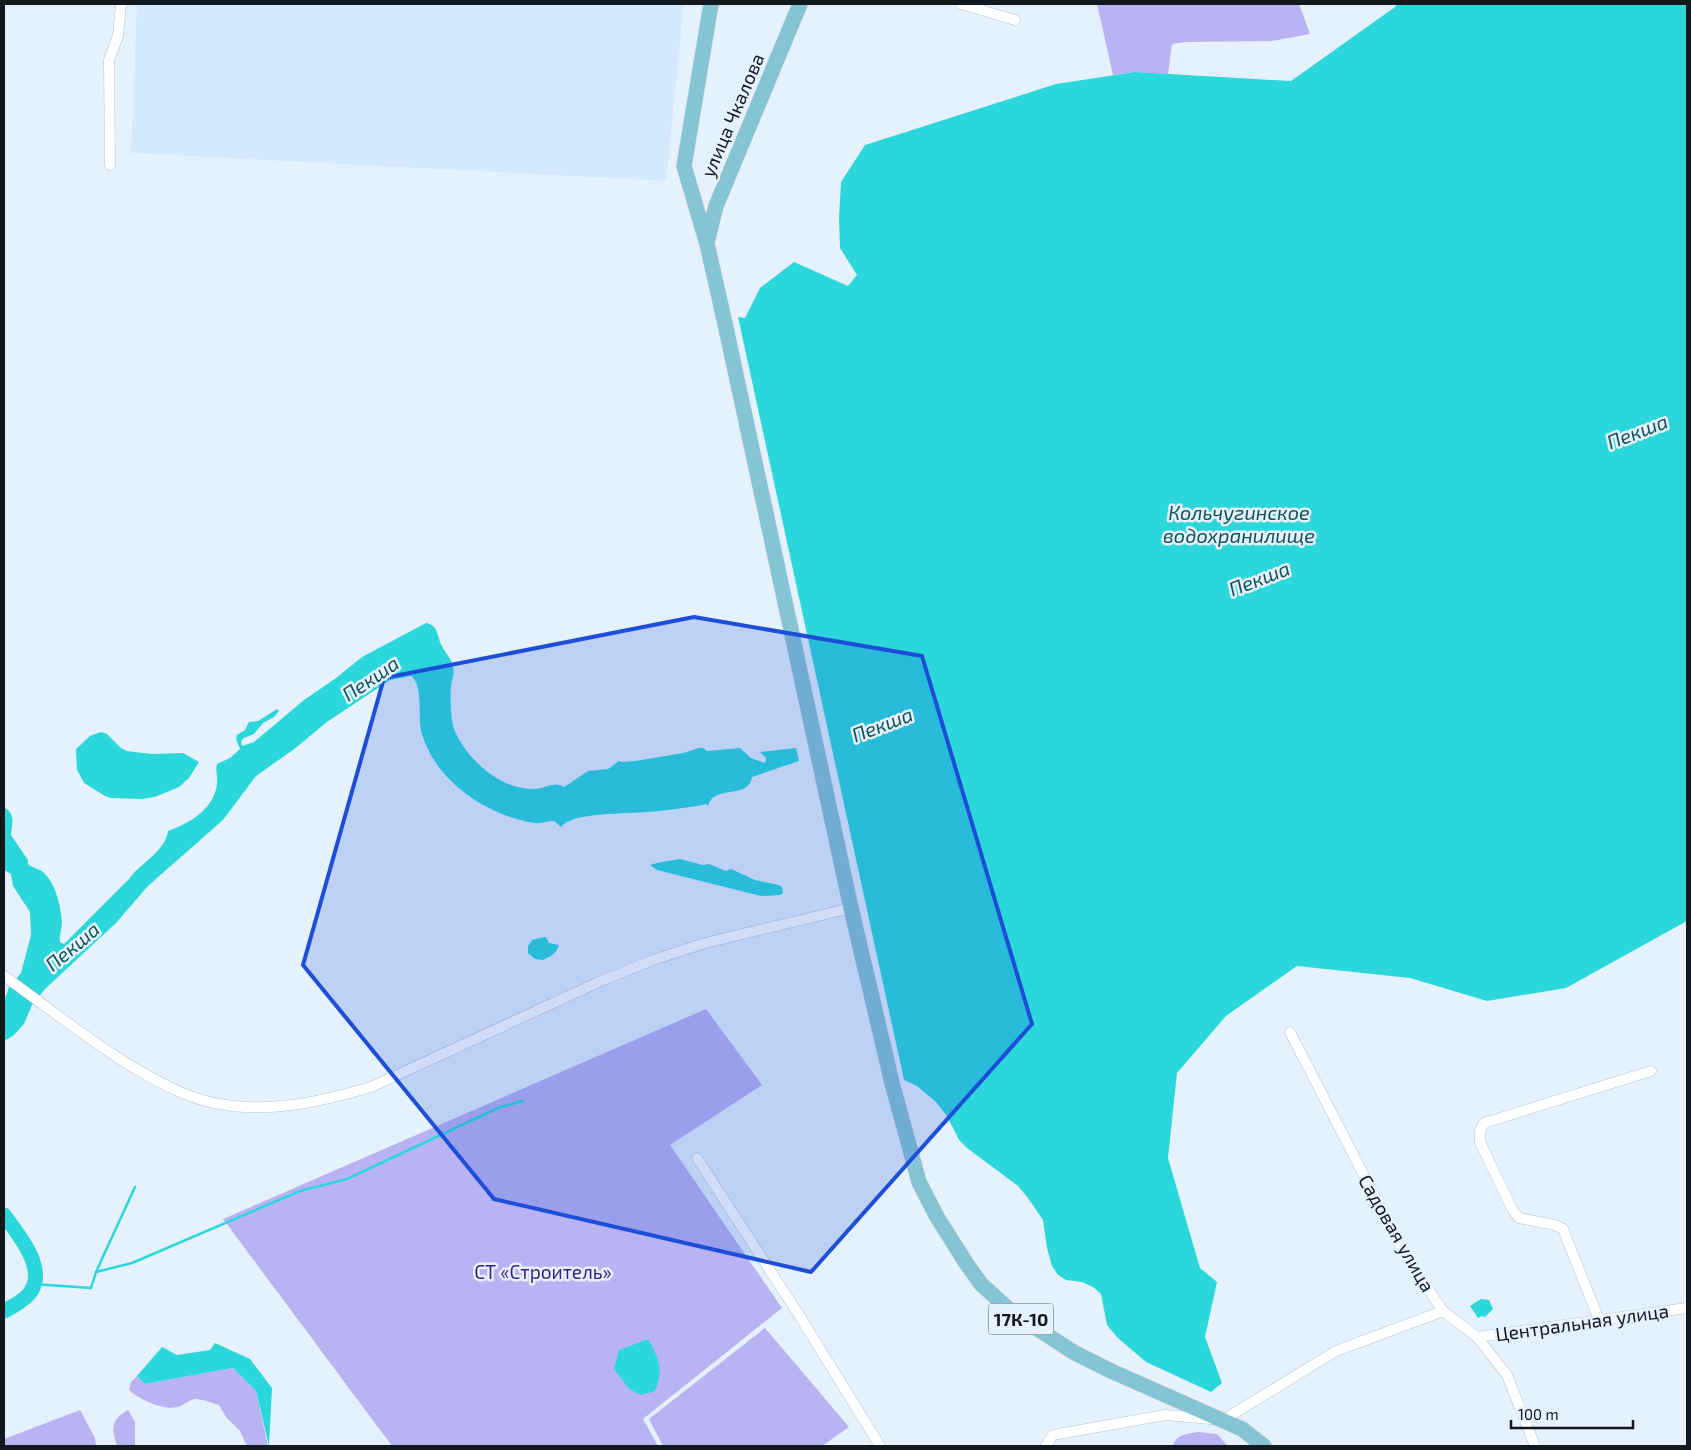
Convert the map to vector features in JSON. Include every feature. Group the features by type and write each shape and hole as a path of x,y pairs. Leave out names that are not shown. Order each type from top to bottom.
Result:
{"main road":[{"path":"711,4 684,166 707,244 850,908"},
{"name":"улица Чкалова","path":"707,244 716,206 800,4"},
{"name":"17К-10","path":"850,908 892,1083 919,1182 951,1241 981,1284 1013,1313 1075,1353 1242,1429 1264,1446"}],"street":[{"path":"110,165 109,60 118,36 121,4"},
{"path":"961,4 1015,20"},
{"path":"4,976 100,1046 157,1082 214,1103 247,1107 300,1104 371,1087 603,980 650,961 705,944 850,908"},
{"name":"Садовая улица","path":"1290,1032 1405,1255 1443,1311 1477,1337 1507,1375 1535,1446"},
{"path":"1598,1320 1563,1228 1519,1218 1512,1209 1480,1142 1480,1131 1484,1123 1651,1071"},
{"path":"697,1158 799,1315 880,1446"},
{"name":"Центральная улица","path":"1477,1337 1687,1308"},
{"path":"1046,1446 1052,1435 1078,1432 1165,1415 1223,1420 1336,1351 1443,1311"}],"highlighted area":[{"path":"694,617 922,656 1032,1024 811,1272 494,1199 303,965 384,678"}],"shaded area":[{"path":"137,4 684,4 666,181 131,153"}],"green space":[{"path":"1097,4 1299,4 1310,34 1272,41 1186,42 1172,44 1168,74 1135,72 1113,75"},
{"name":"СТ «Строитель»","path":"706,1009 762,1085 670,1145 782,1308 643,1419 658,1446 392,1446 223,1219"},
{"path":"765,1328 849,1427 822,1446 663,1446 649,1419"},
{"path":"233,1368 256,1391 268,1446 247,1446 240,1431 226,1417 219,1405 195,1399 171,1408 158,1406 129,1390 131,1382 137,1376 145,1384"},
{"path":"80,1410 95,1438 96,1446 4,1446 4,1439"},
{"path":"128,1410 135,1422 135,1446 117,1446 113,1429 115,1421"},
{"path":"1198,1432 1217,1434 1228,1446 1172,1446 1180,1437"}],"water":[{"name":"Кольчугинское водохранилище","path":"1397,4 1687,4 1687,921 1566,988 1487,1001 1410,978 1297,966 1226,1016 1177,1073 1168,1158 1200,1268 1217,1282 1205,1337 1222,1383 1211,1392 1146,1362 1118,1338 1107,1325 1101,1294 1093,1287 1082,1282 1066,1280 1058,1275 1052,1266 1043,1220 1028,1198 1018,1186 959,1140 947,1116 936,1102 917,1086 904,1080 738,317 745,318 760,288 794,262 848,286 857,275 840,248 841,182 865,145 1056,84 1135,72 1291,81"},
{"path":"426,623 435,629 443,649 452,663 454,672 451,685 451,715 459,740 486,770 508,784 532,789 556,784 564,787 588,771 608,769 619,761 635,761 683,753 699,748 704,748 707,751 740,748 751,758 765,763 766,758 760,752 796,748 799,761 752,777 745,788 717,795 711,799 708,806 706,804 659,811 588,816 567,822 561,827 554,821 535,823 499,813 466,794 452,781 439,767 429,751 422,734 419,694 415,680 411,676 390,680 327,722 293,750 256,776 223,820 148,886 116,923 45,989 32,1005 24,1024 13,1036 4,1041 4,999 8,989 21,973 31,935 30,912 13,886 11,874 4,870 4,807 12,816 11,835 28,860 28,864 43,872 55,890 62,925 60,942 64,944 157,851 166,838 168,831 185,824 206,808 215,793 217,764 230,758 240,749 236,739 237,735 245,730 249,722 258,721 277,709 279,711 274,717 263,723 254,734 244,738 241,741 242,746 254,742 304,700 362,657"},
{"path":"101,732 107,734 121,748 127,751 152,754 183,753 199,762 189,778 179,787 155,797 142,799 111,798 84,783 77,770 76,749 90,736"},
{"path":"680,859 703,865 709,864 726,871 731,869 755,880 779,885 782,887 783,893 780,895 761,896 657,870 650,865"},
{"path":"546,937 549,943 559,945 558,948 546,959 535,959 528,953 528,946 532,940"},
{"path":"1481,1299 1489,1300 1493,1309 1485,1317 1478,1318 1470,1306"},
{"path":"648,1339 655,1352 660,1370 655,1391 641,1395 629,1389 614,1369 619,1350"},
{"path":"215,1343 250,1359 272,1388 269,1446 256,1391 233,1368 145,1384 137,1376 162,1347 177,1355 210,1350"}],"waterway":[{"path":"34,1284 91,1288 96,1272 132,1263 300,1191 347,1179 500,1107 523,1101"},
{"path":"96,1272 135,1187"},
{"name":"Пекша","path":"4,1215 17,1232 29,1253 34,1263 36,1274 29,1294 4,1311"}]}
